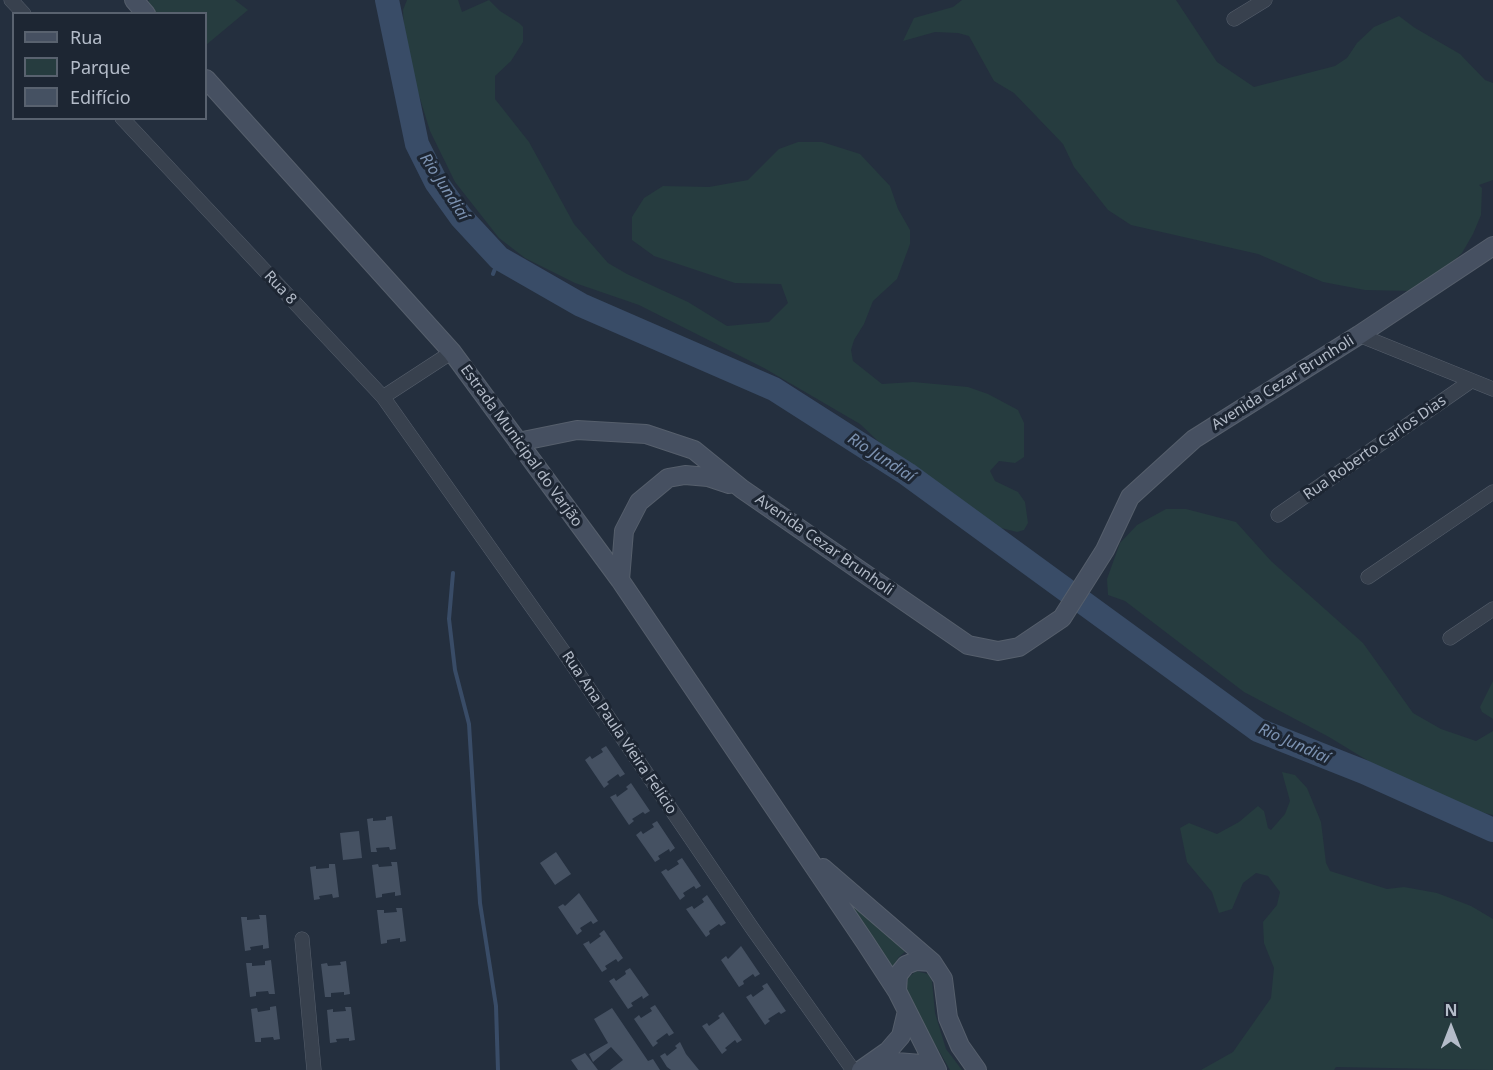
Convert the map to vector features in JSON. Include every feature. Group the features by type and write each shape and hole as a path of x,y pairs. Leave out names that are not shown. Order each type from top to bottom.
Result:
{"main road":[{"path":"134,0 144,12"},
{"name":"Estrada Municipal do Varjão","path":"207,80 452,352 620,580 798,844"},
{"name":"Avenida Cezar Brunholi","path":"518,442 577,430 646,434 694,450 742,489 968,645 998,651 1019,647 1062,618 1105,550 1130,496 1194,438 1359,335 1493,246"},
{"name":"Avenida Cezar Brunholi","path":"620,580 624,531 639,502 668,478 685,475 708,477 742,489"},
{"path":"798,844 932,962 943,979 948,1018 960,1046 977,1070"},
{"path":"798,844 897,991 936,1067"},
{"path":"897,991 898,975 906,965 916,961 932,962"},
{"path":"861,1070 888,1051 901,1036 906,1011"},
{"path":"880,1070 896,1062 936,1067"}],"street":[{"path":"11,0 22,12"},
{"path":"1234,19 1265,0"},
{"name":"Rua 8","path":"124,120 383,397"},
{"path":"1359,335 1493,389"},
{"path":"383,397 452,352"},
{"name":"Rua Roberto Carlos Dias","path":"1278,515 1472,381"},
{"name":"Rua Ana Paula Vieira Felicio","path":"383,397 568,658 752,928 854,1070"},
{"path":"1368,577 1493,492"},
{"path":"1450,638 1493,609"},
{"path":"302,939 314,1070"}],"green space":[{"path":"149,0 235,0 248,10 207,44 207,12 153,12 148,7"},
{"path":"407,0 458,0 462,12 489,0 523,27 523,42 511,61 495,76 495,99 529,142 574,224 608,263 688,302 727,326 769,322 788,303 781,284 735,283 654,256 632,240 632,217 644,198 663,186 709,187 748,180 779,149 798,142 822,142 860,154 890,186 898,209 910,230 910,244 897,279 873,301 864,324 854,340 851,350 853,361 882,384 913,382 968,387 988,394 1018,410 1024,423 1024,457 1015,463 999,461 990,471 995,481 1018,492 1025,502 1028,523 1024,530 1017,532 993,526 938,498 860,424 764,368 639,305 575,283 525,258 499,238 455,182 430,131 413,76 404,34 403,10"},
{"path":"962,0 1176,0 1217,62 1254,87 1335,66 1347,58 1357,43 1374,27 1399,16 1460,54 1485,80 1493,83 1493,180 1479,185 1482,188 1481,215 1473,234 1462,253 1430,283 1411,291 1365,290 1323,282 1258,254 1131,225 1108,210 1074,167 1063,144 1014,93 994,81 969,36 935,32 903,41 914,18 953,7"},
{"path":"1166,509 1186,509 1236,522 1271,561 1363,643 1413,713 1441,729 1476,741 1493,731 1493,815 1403,782 1329,737 1244,692 1125,601 1108,595 1107,579 1120,543 1137,525"},
{"path":"1493,681 1493,719 1482,712 1480,707"},
{"path":"1282,772 1295,775 1307,788 1321,822 1326,863 1330,871 1387,889 1404,887 1437,893 1471,906 1493,919 1493,1070 1336,1067 1334,1070 1201,1070 1233,1052 1271,998 1274,968 1264,943 1263,922 1277,905 1280,892 1268,876 1256,873 1243,883 1232,909 1219,913 1212,892 1187,862 1180,828 1189,823 1217,834 1239,822 1258,806 1264,811 1268,828 1271,830 1285,814 1290,801"},
{"path":"839,894 910,947 898,958 892,969"},
{"path":"916,971 928,974 932,981 935,1013 946,1049 962,1070 950,1070 905,992 908,978"}],"building":[{"path":"606,746 625,774 620,777 618,774 607,782 609,784 604,788 585,760 590,756 592,759 603,752 601,749"},
{"path":"631,783 650,811 645,814 643,812 632,819 634,821 629,825 610,797 616,794 617,797 628,789 626,787"},
{"path":"392,816 396,849 376,848 377,852 371,852 367,819 386,820 386,817"},
{"path":"657,821 675,848 658,856 660,859 655,862 636,835 641,831 643,834 654,827 652,824"},
{"path":"359,831 362,858 343,860 340,833"},
{"path":"556,852 571,874 555,885 540,863"},
{"path":"682,858 701,886 696,889 694,886 683,893 685,896 680,900 661,872 666,869 668,871 679,864 677,861"},
{"path":"391,862 397,862 401,895 395,896 395,892 382,894 382,897 376,898 372,865 392,866"},
{"path":"329,864 335,864 339,897 333,898 332,894 319,896 320,899 314,900 310,867 329,868"},
{"path":"579,893 598,921 593,924 591,921 580,928 582,931 577,935 558,907 563,904 565,906"},
{"path":"707,895 726,923 721,926 719,924 709,931 710,934 706,937 686,909 692,906 694,909 704,902 702,899"},
{"path":"396,908 402,908 406,941 400,942 400,938 387,940 387,943 381,944 377,910 384,910 384,913 397,912"},
{"path":"259,915 266,915 269,948 263,949 263,945 250,947 251,950 245,951 241,917 247,917 247,920 260,919"},
{"path":"604,930 623,958 618,962 616,959 605,966 607,969 602,972 583,944 589,941 590,944 601,936 599,934"},
{"path":"741,946 760,974 755,977 753,974 739,987 721,960 726,956 728,959"},
{"path":"271,960 275,994 269,994 268,991 256,992 256,996 250,997 246,963 252,963 252,966 265,965 265,961"},
{"path":"346,961 350,994 331,993 331,997 325,997 321,964 341,965 340,962"},
{"path":"630,968 649,995 643,999 642,996 631,1003 633,1006 628,1009 609,981 614,978 616,981"},
{"path":"767,983 786,1011 781,1014 779,1012 768,1019 770,1021 765,1025 746,997 751,994 753,997 764,989 762,986"},
{"path":"655,1005 674,1033 669,1036 667,1033 656,1041 658,1043 653,1047 634,1019 639,1015 641,1018 652,1011 650,1008"},
{"path":"276,1006 280,1039 261,1038 261,1042 255,1042 251,1009 257,1008 258,1012 270,1010 270,1007"},
{"path":"345,1007 351,1007 355,1040 336,1039 337,1042 330,1043 327,1010 346,1011"},
{"path":"612,1008 648,1061 653,1059 660,1070 610,1070 623,1060 611,1047 593,1062 589,1054 608,1043 594,1019"},
{"path":"723,1012 742,1040 737,1043 735,1040 725,1048 727,1050 722,1054 702,1026 707,1023 709,1026 720,1018 718,1016"},
{"path":"680,1042 699,1070 671,1070 667,1067 660,1056 665,1053 667,1056 677,1048 675,1046"},
{"path":"585,1053 598,1070 578,1070 571,1060"}],"waterway":[{"name":"Rio Jundiaí","path":"387,0 417,144 436,182 461,217 499,258 581,305 774,389 907,474 1258,730 1364,772 1493,830"},
{"path":"493,274 499,258"},
{"path":"453,573 449,619 455,670 469,724 480,903 496,1006 498,1070"},
{"name":"Rio Jundiaí","path":"1483,824 1493,823"}]}
